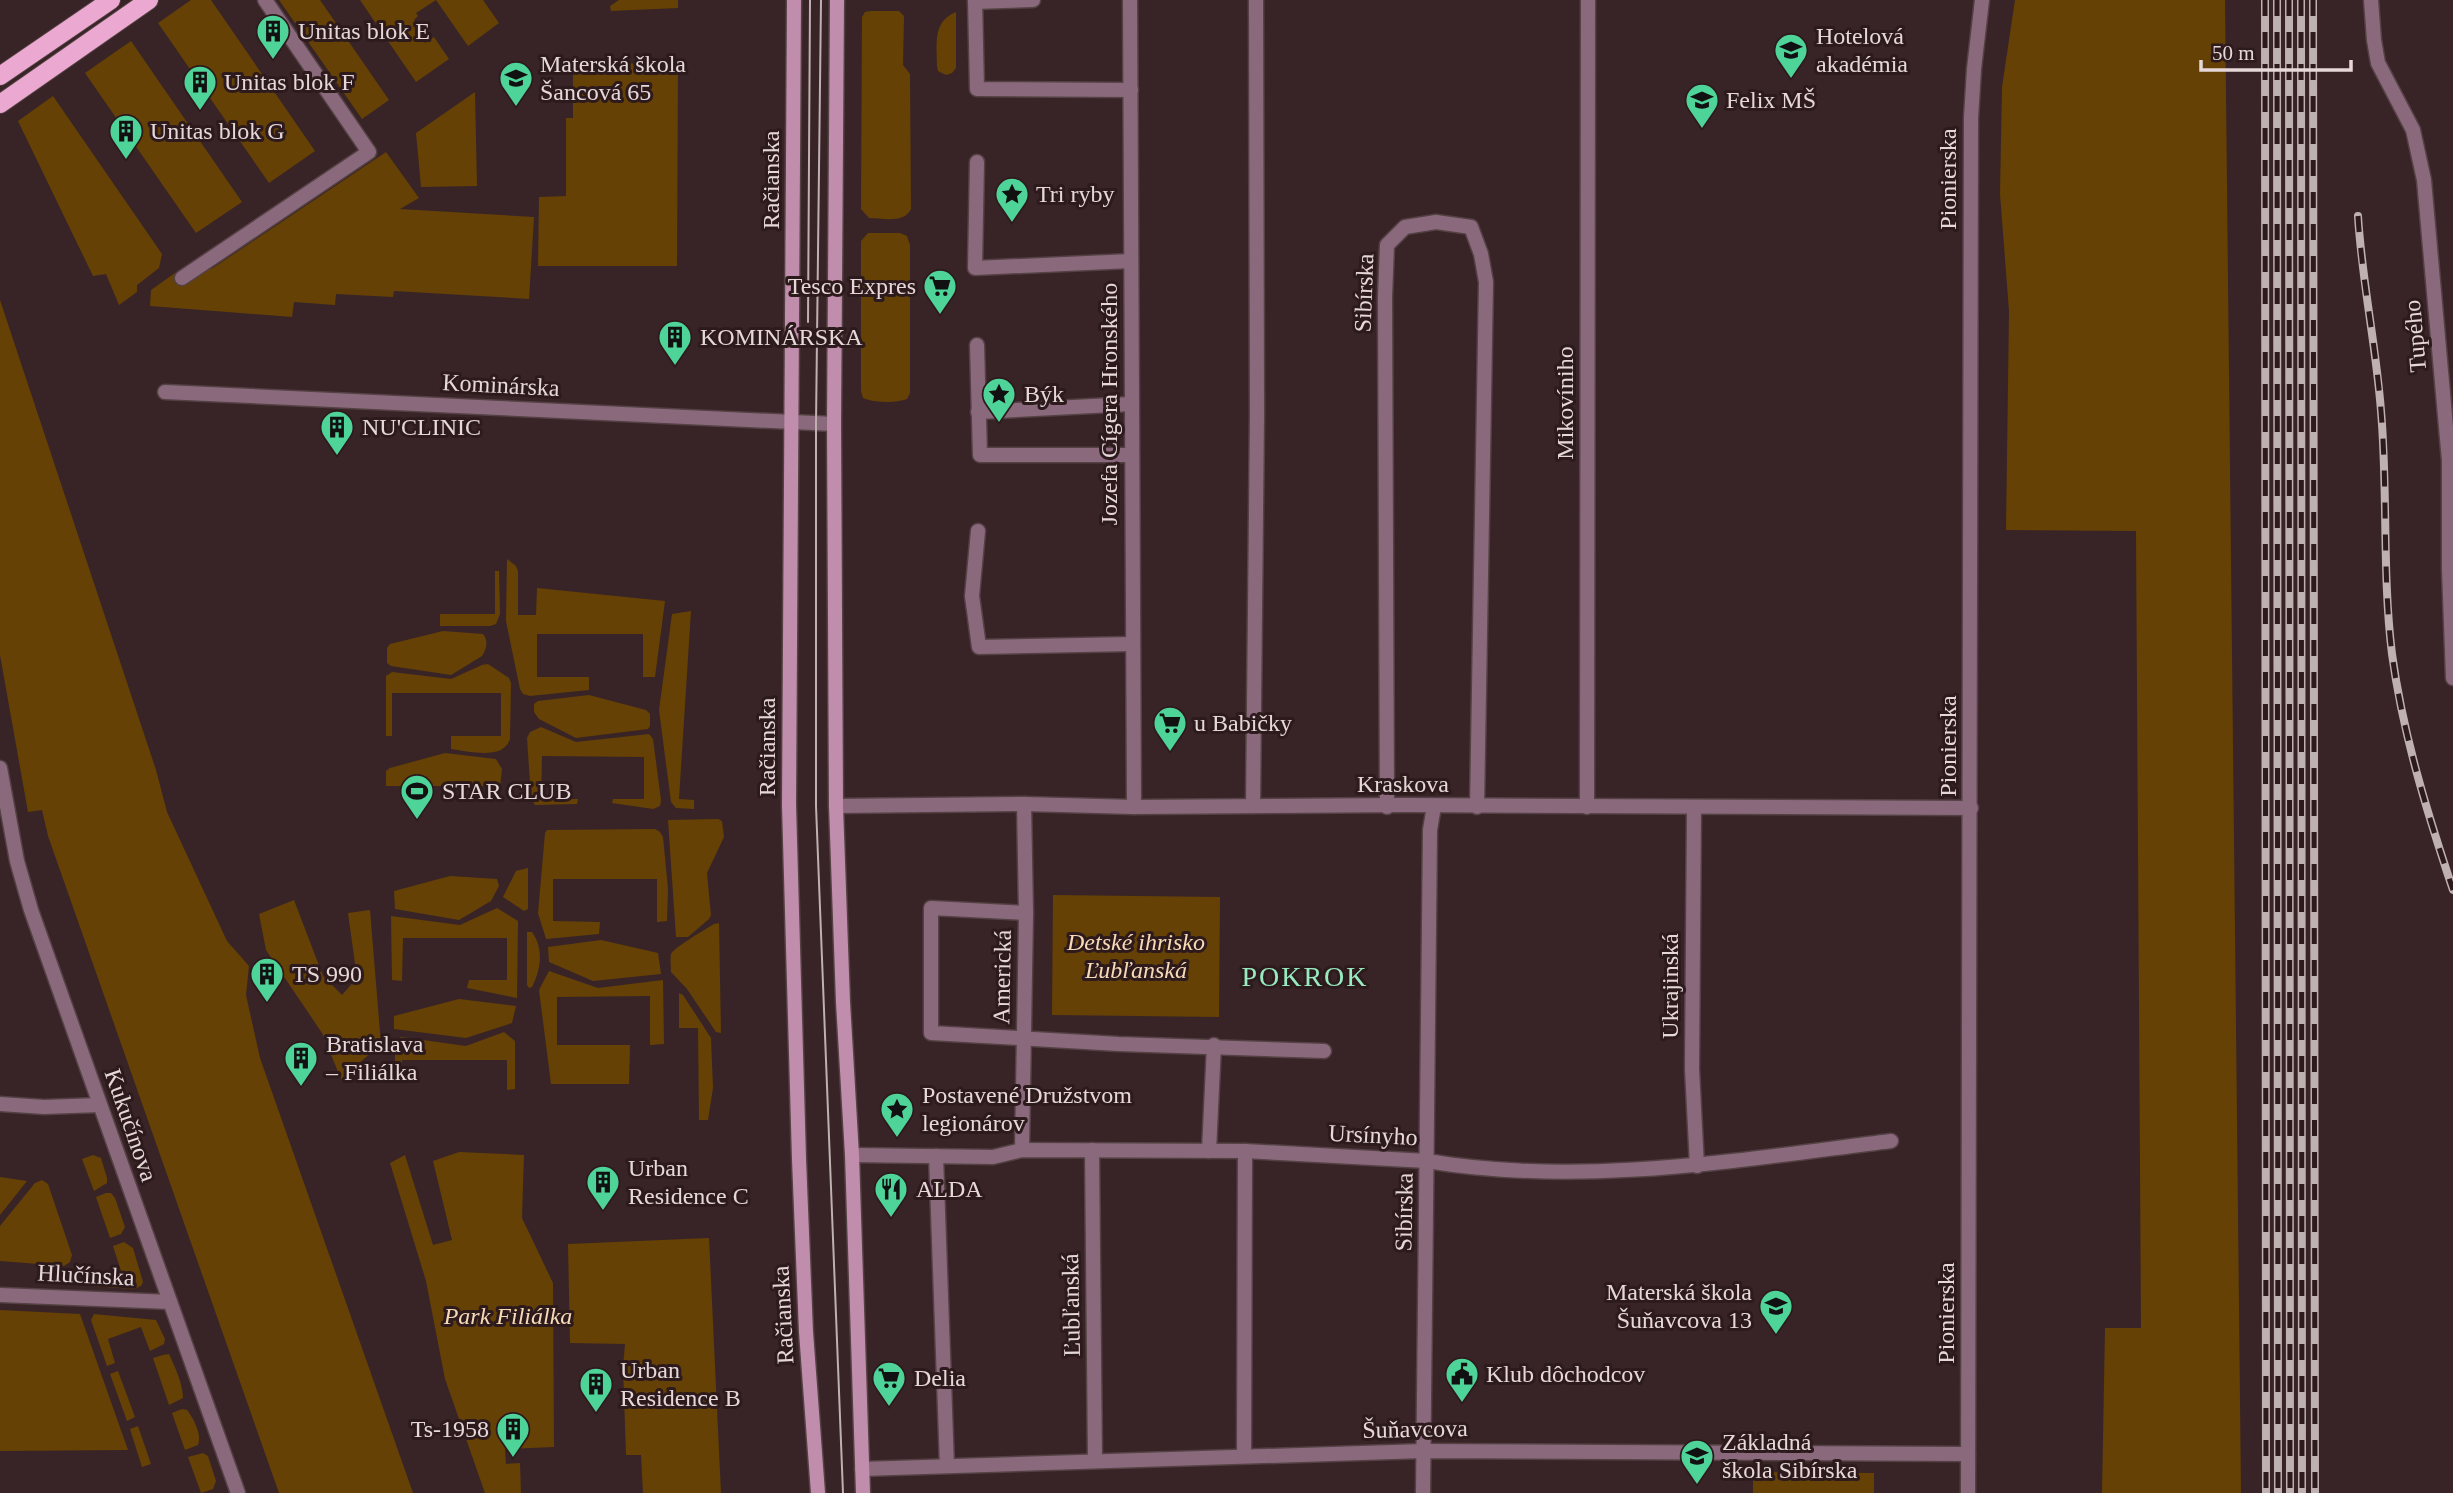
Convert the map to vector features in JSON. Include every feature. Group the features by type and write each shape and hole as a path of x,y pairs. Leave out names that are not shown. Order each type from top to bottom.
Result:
{"main road":[{"path":"0,76 111,0"},
{"path":"0,104 149,0"},
{"name":"Račianska","path":"794,0 789,805 799,1172 806,1332 818,1493"},
{"path":"837,0 834,424 836,806 852,1154 863,1493"}],"street":[{"path":"182,278 369,152 265,0"},
{"path":"1033,0 975,1 977,89 1130,90"},
{"name":"Jozefa Cígera Hronského","path":"1129,0 1134,807"},
{"path":"1253,806 1257,414 1256,0"},
{"name":"Mikovíniho","path":"1587,807 1588,0"},
{"name":"Pionierska","path":"1968,1493 1971,118 1973,69 1982,0"},
{"name":"Tupého","path":"2371,0 2378,63 2413,130 2424,180 2449,461 2449,582 2453,678"},
{"path":"977,162 975,268 1131,261"},
{"name":"Sibírska","path":"1387,807 1387,246 1405,227 1436,222 1471,227 1486,282 1477,807"},
{"path":"976,345 980,455 1132,455"},
{"name":"Kominárska","path":"165,392 834,424"},
{"path":"978,412 1131,404"},
{"path":"978,531 972,596 979,647 1132,644"},
{"name":"Kukučínova","path":"0,768 23,885 238,1493"},
{"name":"Kraskova","path":"836,806 1024,804 1134,807 1971,807"},
{"name":"Americká","path":"1022,1150 1026,913 1024,804"},
{"name":"Sibírska","path":"1423,1493 1430,830 1434,806"},
{"name":"Ukrajinská","path":"1694,807 1692,1069 1697,1166"},
{"path":"1026,913 932,908 931,1033 1119,1044 1214,1045 1324,1051"},
{"path":"1209,1151 1214,1045"},
{"path":"0,1104 44,1107 100,1105"},
{"name":"Ursínyho","path":"852,1154 993,1157 1022,1150 1209,1151 1427,1161 1462,1166 1564,1171 1697,1166 1891,1141"},
{"name":"Ľubľanská","path":"1092,1150 1095,1461"},
{"path":"1244,1456 1245,1152"},
{"path":"936,1156 947,1466"},
{"name":"Hlučínska","path":"0,1295 170,1302"},
{"name":"Šuňavcova","path":"862,1469 1424,1451 1968,1454"}],"green space":[{"path":"191,0 211,0 315,151 269,183 158,23"},
{"path":"279,0 320,0 389,100 362,119"},
{"path":"360,0 436,0 416,13 418,16 414,20 425,43 434,37 449,59 416,82"},
{"path":"436,0 483,0 499,23 468,46"},
{"path":"619,0 678,0 678,8 611,11 610,6"},
{"path":"2015,0 2225,0 2241,1493 2102,1493 2105,1328 2141,1328 2136,531 2006,530 2009,311 2000,194 2002,87"},
{"path":"899,11 904,16 903,65 910,74 911,209 903,217 892,219 869,218 861,209 862,17 865,12"},
{"path":"956,12 956,68 946,75 938,71 937,66 938,34 943,22"},
{"path":"131,41 242,202 196,233 85,73"},
{"path":"678,63 677,266 538,266 539,197 566,196 566,118 573,118 573,72 583,64"},
{"path":"475,92 477,186 421,187 416,133"},
{"path":"53,96 162,254 159,268 137,285 137,292 119,305 106,274 93,276 18,121"},
{"path":"386,152 419,198 400,209 534,217 529,299 394,291 393,297 336,294 335,305 294,302 292,317 150,306 151,290 175,273 181,281 213,268"},
{"path":"868,233 900,233 907,236 910,245 910,393 907,399 885,402 868,400 863,398 861,391 861,241"},
{"path":"0,300 156,770 167,812 227,941 249,966 246,995 260,1058 413,1493 279,1493 48,836 42,810 28,812 0,655"},
{"path":"507,559 518,571 518,615 536,615 537,588 665,601 655,677 643,677 643,634 537,634 537,677 589,677 589,690 530,696 523,694 506,621"},
{"path":"495,571 499,571 500,614 496,624 440,626 440,614 495,614"},
{"path":"691,611 679,799 694,800 694,809 676,808 671,802 659,710 672,614"},
{"path":"443,631 483,634 486,648 482,656 451,675 391,666 387,663 387,648 390,644"},
{"path":"488,664 509,678 511,683 510,739 506,746 484,753 451,749 451,736 501,736 501,693 392,693 392,736 386,736 386,676 392,672 451,679"},
{"path":"589,695 646,710 650,714 650,726 648,729 576,738 539,719 534,712 534,704 538,701"},
{"path":"541,727 576,742 649,734 653,739 660,806 653,809 612,803 613,799 644,799 644,757 542,756 541,799 578,799 577,804 535,805 531,798 527,738 530,732"},
{"path":"445,753 496,759 502,769 500,786 386,786 386,771 390,768"},
{"path":"668,820 722,821 724,837 707,873 711,915 688,937 676,937"},
{"path":"655,829 663,837 668,889 667,921 657,922 657,879 553,879 553,921 600,922 599,934 546,939 538,913 547,830"},
{"path":"528,868 528,909 524,911 503,897 516,871"},
{"path":"450,876 497,879 499,886 491,901 459,920 395,909 394,891"},
{"name":"Detské ihrisko Ľubľanská","path":"1053,895 1220,897 1219,1017 1052,1015"},
{"path":"294,900 323,976 342,995 357,978 348,913 370,910 381,1044 341,1079 322,1033 266,950 259,914"},
{"path":"497,908 518,921 517,998 467,988 469,980 507,980 507,938 403,938 402,981 392,980 391,916 460,925"},
{"path":"719,923 721,1033 716,1032 687,989 671,972 671,954 677,947"},
{"path":"527,932 532,932 540,952 537,973 532,987 529,988 527,985"},
{"path":"601,940 658,953 661,974 593,981 549,962 548,947"},
{"path":"549,971 598,988 663,980 664,1044 650,1045 650,996 557,997 557,1045 630,1045 629,1084 551,1084 539,990"},
{"path":"679,993 683,995 711,1038 713,1088 708,1120 699,1120 698,1028 679,1028"},
{"path":"459,999 516,1006 512,1023 466,1038 394,1029 394,1016"},
{"path":"504,1032 515,1041 515,1089 507,1090 507,1060 402,1060 402,1071 395,1071 395,1044 401,1037 466,1046"},
{"name":"Park Filiálka","path":"459,1152 524,1155 522,1218 553,1283 554,1447 505,1449 506,1464 520,1463 521,1493 485,1493 445,1379 426,1281 390,1163 405,1155 433,1245 452,1240 433,1161"},
{"path":"93,1155 101,1158 107,1178 107,1183 94,1191 82,1159"},
{"path":"0,1177 27,1181 0,1215"},
{"path":"42,1180 48,1184 72,1255 70,1262 64,1266 0,1261 0,1226 35,1183"},
{"path":"111,1193 115,1198 125,1227 121,1234 110,1238 96,1197"},
{"path":"709,1238 721,1493 643,1493 641,1455 626,1455 623,1367 625,1344 570,1343 568,1244"},
{"path":"124,1242 133,1248 143,1282 141,1286 134,1289 89,1286 88,1283 121,1271 113,1246"},
{"path":"0,1310 80,1314 128,1450 0,1451"},
{"path":"94,1314 156,1320 165,1339 164,1344 150,1351 141,1327 108,1339 115,1363 107,1366 91,1320"},
{"path":"169,1354 183,1398 169,1405 153,1358"},
{"path":"118,1371 135,1417 127,1421 110,1374"},
{"path":"187,1410 192,1418 199,1437 198,1445 185,1450 172,1413"},
{"path":"138,1426 151,1464 142,1467 130,1429"},
{"path":"203,1453 208,1456 216,1481 213,1489 201,1493 188,1457"},
{"path":"1753,1472 1874,1473 1874,1493 1753,1493"}],"tram line":[{"path":"808,322 810,0"},
{"path":"821,0 816,423 816,806 843,1493"}],"railway":[{"path":"2265,0 2266,1493"},
{"path":"2277,0 2278,1493"},
{"path":"2289,0 2290,1493"},
{"path":"2301,0 2302,1493"},
{"path":"2313,0 2315,1493"},
{"path":"2358,216 2381,411 2387,593 2392,654 2417,773 2453,890"}],"place":[{"name":"Unitas blok E","path":"273,61"},
{"name":"Hotelová akadémia","path":"1791,80"},
{"name":"Materská škola Šancová 65","path":"516,108"},
{"name":"Unitas blok F","path":"200,112"},
{"name":"Felix MŠ","path":"1702,130"},
{"name":"Unitas blok G","path":"126,161"},
{"name":"Tri ryby","path":"1012,224"},
{"name":"Tesco Expres","path":"940,316"},
{"name":"KOMINÁRSKA","path":"675,367"},
{"name":"Býk","path":"999,424"},
{"name":"NU'CLINIC","path":"337,457"},
{"name":"u Babičky","path":"1170,753"},
{"name":"STAR CLUB","path":"417,821"},
{"name":"TS 990","path":"267,1004"},
{"name":"Bratislava – Filiálka","path":"301,1088"},
{"name":"Postavené Družstvom legionárov","path":"897,1139"},
{"name":"Urban Residence C","path":"603,1212"},
{"name":"ALDA","path":"891,1219"},
{"name":"Materská škola Šuňavcova 13","path":"1776,1336"},
{"name":"Klub dôchodcov","path":"1462,1404"},
{"name":"Delia","path":"889,1408"},
{"name":"Urban Residence B","path":"596,1414"},
{"name":"Ts-1958","path":"513,1459"},
{"name":"Základná škola Sibírska","path":"1697,1486"}],"district":[{"name":"POKROK","path":"1305,976"}]}
